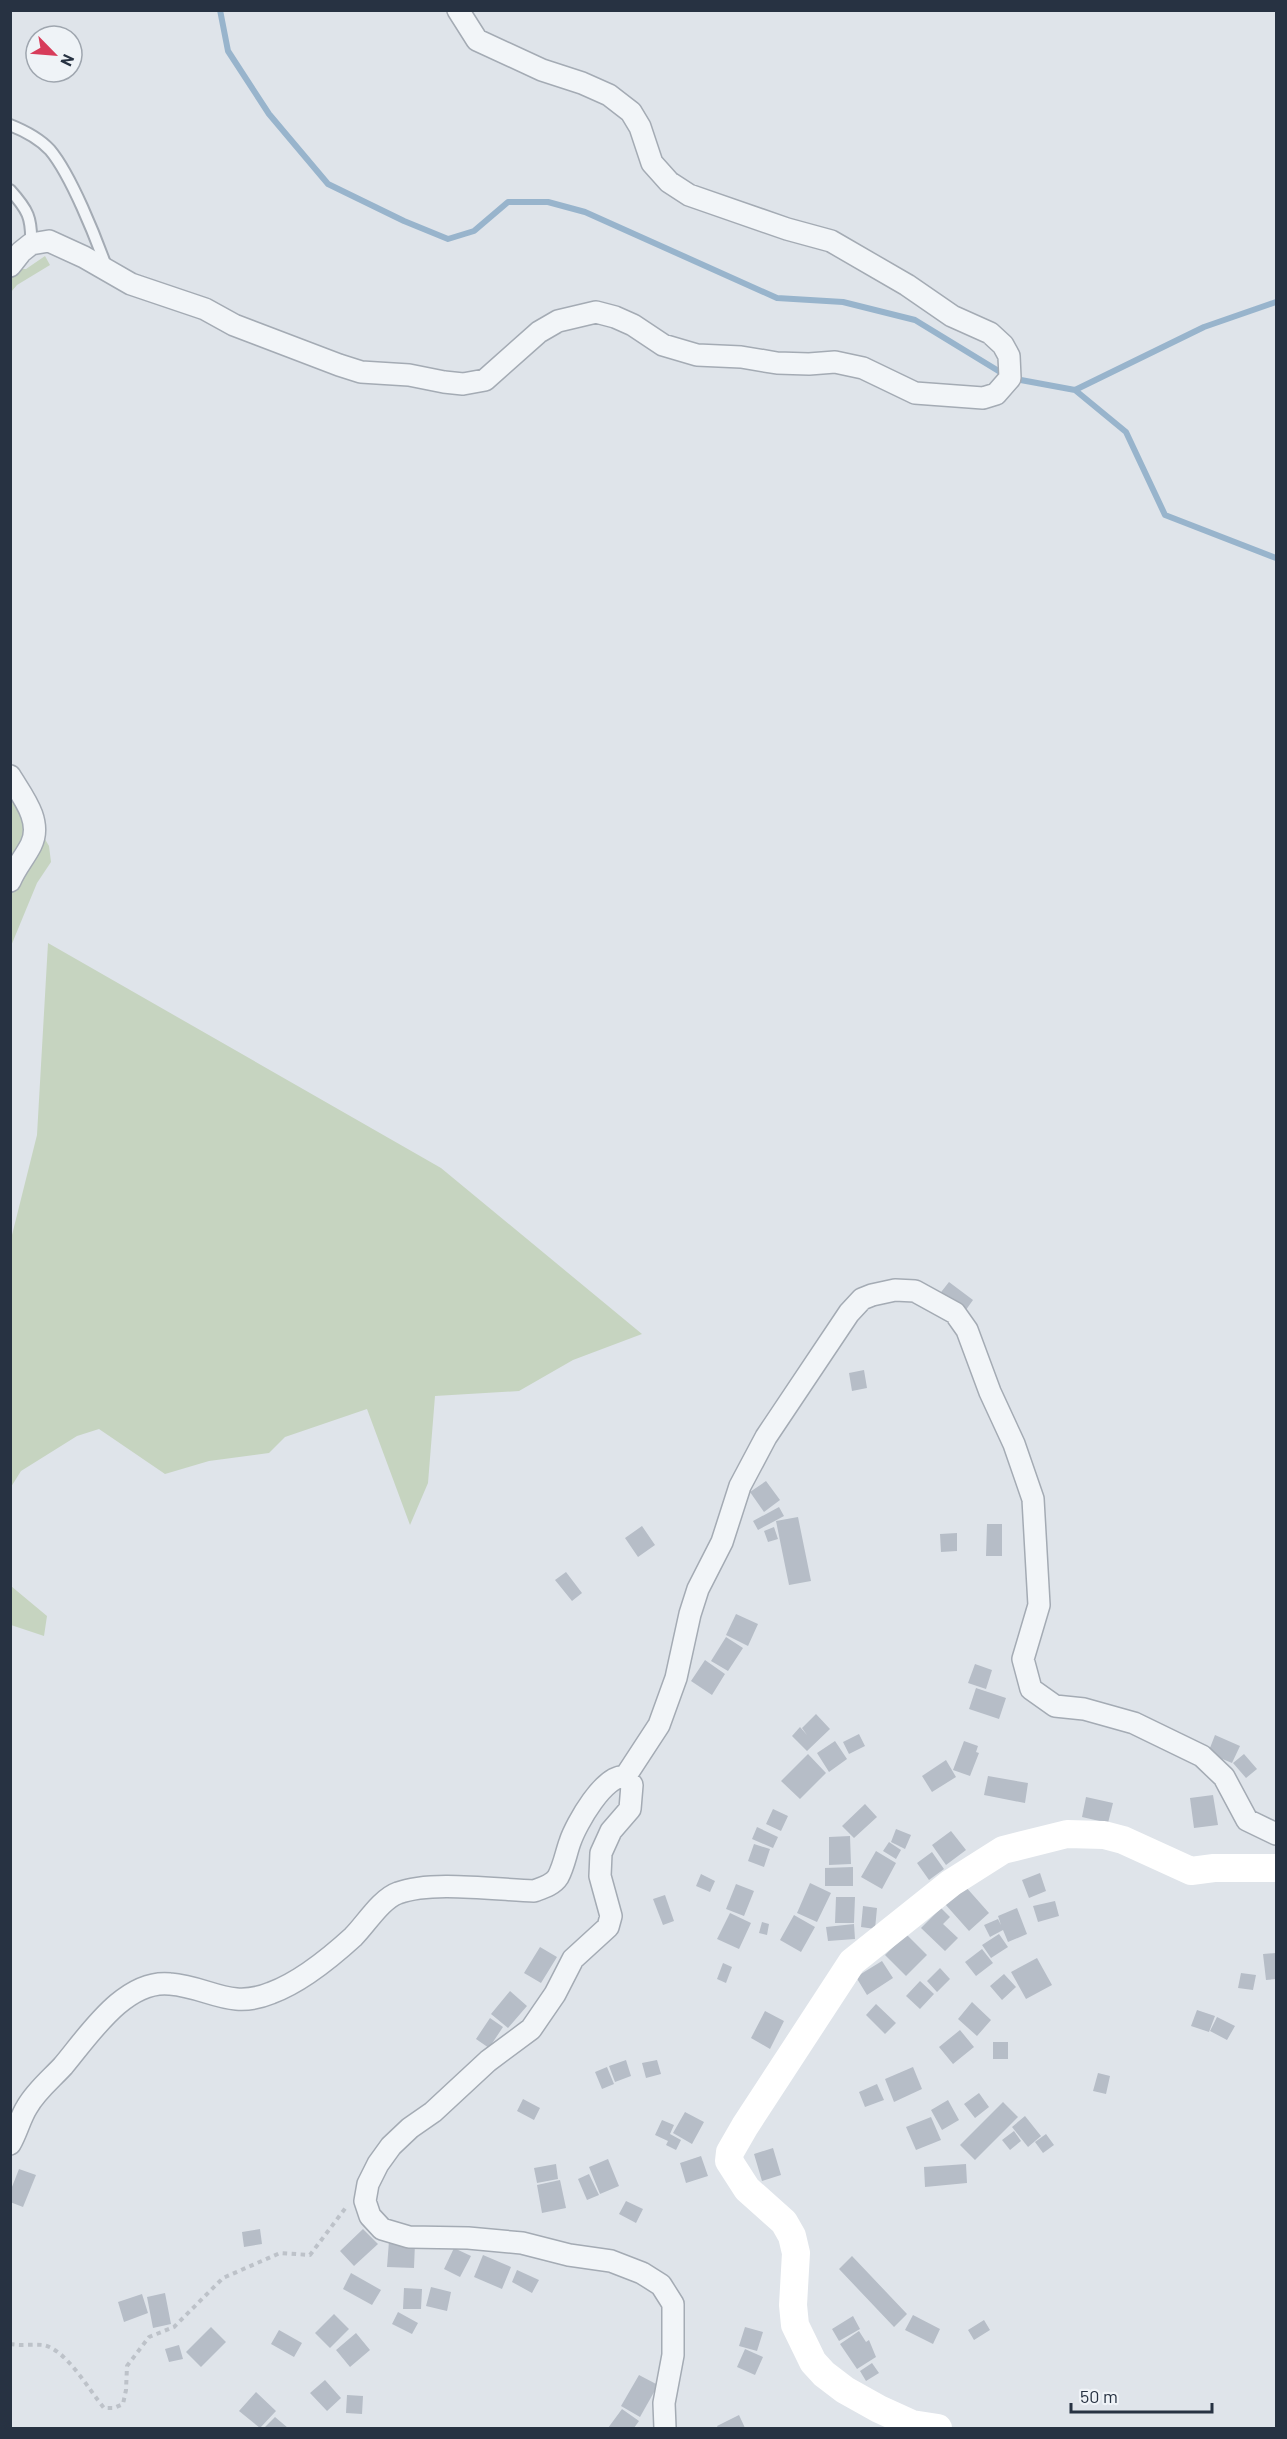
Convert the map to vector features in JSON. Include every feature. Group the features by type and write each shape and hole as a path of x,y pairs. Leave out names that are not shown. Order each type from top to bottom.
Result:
{"street":[{"path":"10,266 31,244 49,241 70,249 131,284 190,303 245,329 361,372 409,375 463,384 484,380 539,332 558,321 596,312 633,325 663,345 697,355 741,357 777,363 834,362 863,368 915,393 982,398 996,394 1010,378 1009,356 1003,345 990,333 952,316 907,285 831,241 688,195 669,182 652,163 640,127 631,112 609,95 582,83 542,70 477,40 458,10"},
{"path":"10,776 31,811 35,830 31,846 18,864 10,881"},
{"path":"626,1777 659,1725 676,1678 698,1589 722,1542 740,1486 766,1437 849,1313 861,1299 895,1290 915,1291 955,1313 967,1330 990,1392 1014,1444 1033,1499 1038,1605 1023,1659 1031,1689 1055,1706 1084,1709 1118,1717 1202,1756 1224,1777 1247,1820 1276,1834"},
{"path":"10,2144 27,2107 44,2084 101,2020 115,2006 135,1992 155,1983 172,1984 218,1997 246,2001 272,1993 308,1973 354,1935 371,1915 396,1893 418,1887 534,1891 549,1885 557,1879 571,1839 606,1784 619,1776 626,1777 632,1785 630,1809 611,1831 602,1853 600,1876 610,1916 608,1927 573,1959 555,1994 531,2029 488,2061 433,2112 397,2140 378,2164 368,2184 365,2201 370,2216 382,2229 409,2237 468,2238 522,2243 569,2255 611,2261 642,2273 661,2285 674,2304 673,2355 664,2403 665,2428"},
{"path":"938,2428 912,2424 879,2409 846,2390 824,2374 813,2362 795,2325 793,2305 796,2253 792,2236 784,2222 747,2188 729,2161 730,2152 745,2126 852,1962 951,1884 1003,1850 1067,1834 1104,1835 1123,1840 1191,1870 1276,1868"}],"lane":[{"path":"10,125 29,133 50,150 68,177 107,270"},
{"path":"10,190 26,208 32,223 31,244"}],"path":[{"path":"10,2344 41,2345 53,2348 68,2359 104,2408 114,2408 123,2404 127,2366 149,2337 174,2327 223,2278 280,2253 310,2255 354,2196 368,2184"}],"green space":[{"path":"45,256 50,265 17,285 11,292 10,269 26,269"},
{"path":"11,782 49,846 51,862 37,883 11,946"},
{"path":"48,943 441,1168 642,1334 573,1360 519,1391 435,1396 428,1483 410,1525 367,1409 285,1437 269,1453 209,1461 165,1474 99,1429 77,1436 21,1471 11,1487 11,1239 37,1135"},
{"path":"11,1586 47,1616 44,1636 11,1625"}],"building":[{"path":"949,1282 973,1300 963,1314 938,1296"},
{"path":"864,1370 867,1388 852,1391 849,1373"},
{"path":"766,1481 780,1500 764,1512 750,1492"},
{"path":"779,1507 784,1516 758,1530 753,1521"},
{"path":"798,1517 811,1581 789,1585 776,1521"},
{"path":"987,1524 1002,1524 1002,1556 986,1556"},
{"path":"642,1526 655,1545 638,1557 625,1538"},
{"path":"774,1527 778,1539 768,1542 764,1531"},
{"path":"957,1533 957,1551 941,1552 940,1534"},
{"path":"566,1572 582,1593 572,1601 555,1580"},
{"path":"736,1614 758,1624 748,1646 726,1635"},
{"path":"726,1637 743,1648 728,1671 711,1661"},
{"path":"705,1660 725,1674 712,1695 691,1681"},
{"path":"975,1664 992,1670 986,1689 968,1683"},
{"path":"976,1688 1006,1698 999,1719 969,1709"},
{"path":"816,1714 830,1729 807,1751 792,1736 800,1727 807,1735 802,1728"},
{"path":"859,1734 865,1746 849,1754 843,1742"},
{"path":"1215,1735 1240,1746 1232,1763 1208,1753"},
{"path":"835,1741 847,1759 829,1772 817,1753"},
{"path":"964,1741 978,1746 976,1752 979,1753 970,1776 953,1770"},
{"path":"808,1754 826,1773 800,1799 781,1781"},
{"path":"1244,1754 1257,1769 1246,1778 1233,1763"},
{"path":"946,1760 956,1777 932,1792 922,1776"},
{"path":"988,1776 1028,1783 1025,1803 984,1795"},
{"path":"1213,1795 1218,1825 1194,1828 1190,1798"},
{"path":"1086,1797 1113,1803 1108,1823 1082,1817"},
{"path":"865,1804 877,1817 854,1838 842,1826"},
{"path":"773,1809 788,1816 781,1831 766,1824"},
{"path":"757,1827 778,1837 773,1848 752,1839"},
{"path":"896,1829 911,1835 905,1849 891,1842"},
{"path":"951,1831 966,1850 946,1865 932,1845"},
{"path":"850,1836 851,1864 829,1865 829,1837"},
{"path":"889,1842 901,1850 896,1859 883,1851"},
{"path":"754,1844 770,1849 764,1867 748,1861"},
{"path":"876,1851 896,1863 882,1889 861,1877"},
{"path":"932,1852 944,1869 929,1880 917,1863"},
{"path":"853,1867 853,1886 825,1886 825,1868"},
{"path":"1040,1873 1046,1891 1029,1898 1022,1880"},
{"path":"701,1874 715,1881 710,1892 696,1886"},
{"path":"810,1883 831,1893 817,1922 797,1913"},
{"path":"736,1884 754,1891 744,1916 726,1909"},
{"path":"965,1886 989,1913 969,1931 945,1904"},
{"path":"665,1895 674,1921 663,1925 653,1899"},
{"path":"836,1897 855,1897 854,1923 835,1923"},
{"path":"1055,1901 1059,1916 1038,1922 1033,1906"},
{"path":"863,1906 877,1908 875,1929 861,1927"},
{"path":"941,1908 950,1917 943,1924 958,1938 945,1951 921,1928"},
{"path":"1017,1908 1027,1934 1008,1942 1003,1930 990,1937 984,1925 998,1919 1001,1925 998,1916"},
{"path":"730,1913 751,1923 739,1949 717,1939"},
{"path":"794,1915 815,1927 801,1952 780,1940"},
{"path":"762,1922 769,1924 767,1935 759,1933"},
{"path":"854,1924 855,1939 828,1941 826,1927"},
{"path":"906,1934 927,1955 906,1976 885,1955"},
{"path":"999,1934 1008,1947 991,1958 982,1945"},
{"path":"540,1947 557,1957 541,1983 524,1973"},
{"path":"982,1949 993,1963 976,1976 965,1962"},
{"path":"1276,1953 1276,1979 1266,1980 1263,1954"},
{"path":"1037,1958 1052,1985 1026,1999 1011,1972"},
{"path":"882,1961 893,1978 867,1995 856,1977"},
{"path":"723,1963 732,1967 726,1983 717,1979"},
{"path":"940,1968 950,1979 937,1992 927,1981"},
{"path":"1241,1973 1256,1975 1253,1990 1238,1988"},
{"path":"1004,1974 1016,1987 1002,2000 990,1986"},
{"path":"920,1981 934,1994 920,2009 906,1996"},
{"path":"510,1991 527,2006 508,2028 491,2014"},
{"path":"972,2002 991,2020 977,2036 958,2019"},
{"path":"876,2004 896,2023 885,2034 866,2015"},
{"path":"1197,2010 1215,2016 1209,2032 1191,2026"},
{"path":"765,2011 784,2021 770,2049 751,2038"},
{"path":"1217,2017 1235,2026 1227,2040 1210,2031"},
{"path":"490,2018 503,2027 489,2048 476,2039"},
{"path":"960,2030 974,2047 953,2064 939,2047"},
{"path":"993,2042 1008,2042 1008,2059 993,2059"},
{"path":"626,2060 631,2076 615,2082 609,2066"},
{"path":"657,2060 661,2074 646,2078 642,2063"},
{"path":"607,2067 614,2084 602,2089 595,2072"},
{"path":"913,2067 922,2089 894,2102 885,2079"},
{"path":"1098,2073 1110,2076 1106,2094 1093,2091"},
{"path":"877,2084 884,2100 865,2107 859,2092"},
{"path":"979,2093 989,2107 975,2118 964,2104"},
{"path":"523,2099 540,2108 534,2120 517,2111"},
{"path":"948,2100 959,2120 942,2130 931,2110"},
{"path":"1003,2102 1018,2117 975,2160 960,2145"},
{"path":"685,2112 704,2122 692,2144 673,2133"},
{"path":"1025,2116 1041,2136 1028,2147 1012,2127"},
{"path":"931,2117 941,2140 916,2150 906,2127"},
{"path":"662,2120 674,2125 670,2134 681,2140 676,2150 666,2145 668,2141 655,2135"},
{"path":"1014,2131 1021,2141 1010,2150 1002,2140"},
{"path":"1046,2134 1054,2145 1043,2153 1035,2142"},
{"path":"773,2148 781,2175 762,2181 754,2154"},
{"path":"701,2156 708,2176 686,2183 680,2163"},
{"path":"608,2159 619,2186 600,2194 589,2167"},
{"path":"556,2164 558,2179 537,2183 534,2168"},
{"path":"966,2164 967,2183 925,2187 924,2167"},
{"path":"19,2169 36,2175 23,2207 10,2202 10,2192"},
{"path":"589,2174 599,2195 587,2200 578,2179"},
{"path":"560,2180 566,2208 542,2213 537,2185"},
{"path":"626,2201 643,2209 636,2223 619,2214"},
{"path":"260,2229 262,2244 244,2247 242,2232"},
{"path":"363,2229 378,2244 354,2266 340,2251"},
{"path":"389,2241 415,2243 414,2268 387,2267"},
{"path":"454,2248 471,2256 460,2277 444,2269"},
{"path":"483,2255 511,2267 502,2289 474,2277"},
{"path":"852,2256 907,2314 894,2327 839,2269"},
{"path":"517,2270 539,2280 532,2293 512,2282"},
{"path":"351,2273 381,2290 372,2305 343,2289"},
{"path":"431,2287 451,2292 447,2311 426,2306"},
{"path":"404,2288 422,2289 421,2309 403,2309"},
{"path":"165,2293 171,2324 153,2328 147,2297"},
{"path":"142,2294 148,2313 124,2322 118,2302"},
{"path":"398,2312 418,2323 412,2334 392,2324"},
{"path":"334,2314 349,2329 330,2348 315,2333"},
{"path":"913,2315 940,2329 933,2344 905,2330"},
{"path":"853,2316 860,2329 839,2341 832,2329"},
{"path":"984,2320 990,2330 974,2340 968,2330"},
{"path":"211,2327 226,2342 201,2367 186,2352"},
{"path":"745,2327 763,2332 757,2351 739,2346"},
{"path":"279,2330 302,2343 294,2357 271,2344"},
{"path":"859,2331 866,2342 869,2340 876,2357 857,2369 840,2344"},
{"path":"356,2333 370,2350 350,2367 336,2350"},
{"path":"179,2345 183,2359 169,2362 165,2349"},
{"path":"745,2349 763,2357 755,2375 737,2367"},
{"path":"872,2363 879,2373 866,2381 860,2371"},
{"path":"639,2375 658,2385 640,2417 621,2406"},
{"path":"325,2380 341,2398 327,2411 310,2393"},
{"path":"256,2392 276,2411 260,2428 239,2411"},
{"path":"347,2395 363,2396 362,2414 346,2413"},
{"path":"622,2409 639,2421 634,2428 608,2428"},
{"path":"739,2415 745,2428 718,2428 717,2426"},
{"path":"275,2417 288,2428 264,2428"}],"waterway":[{"path":"220,10 228,51 269,114 328,184 404,221 448,239 474,231 508,202 548,202 585,212 777,298 843,302 915,320 1010,378 1075,390 1126,432 1165,515 1276,558"},
{"path":"1075,390 1204,327 1276,302"}]}
